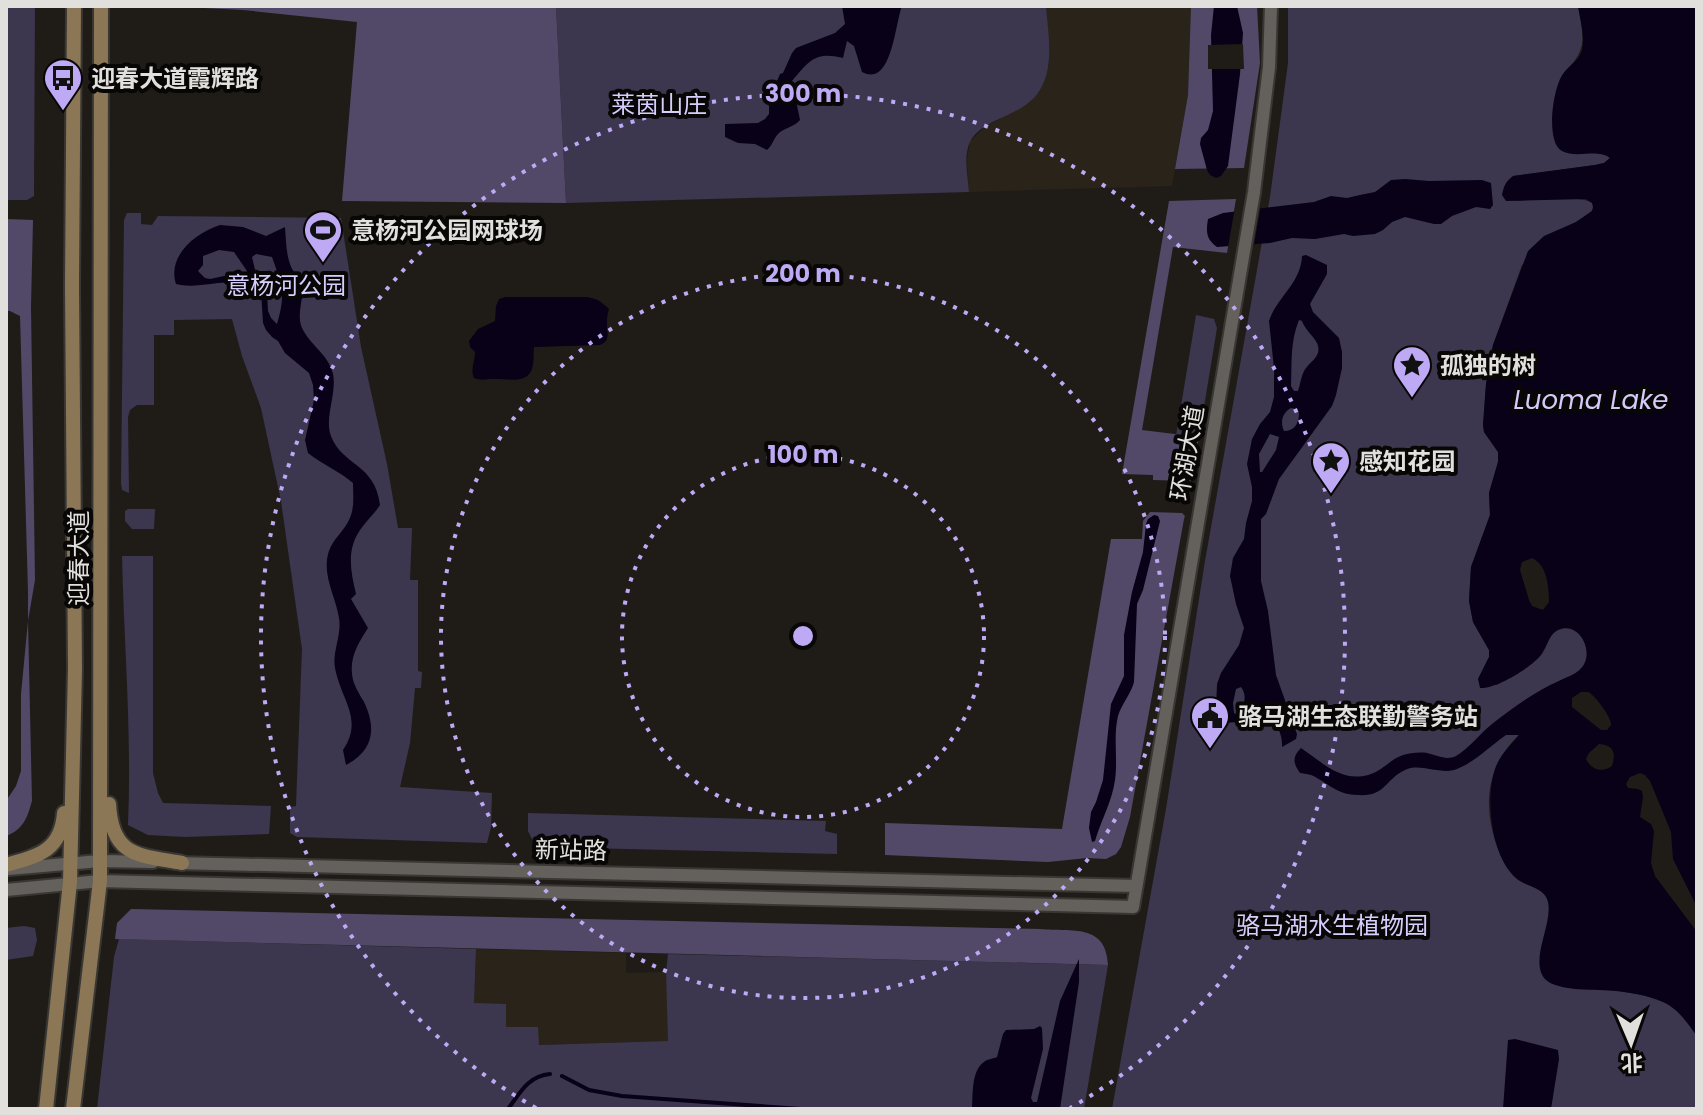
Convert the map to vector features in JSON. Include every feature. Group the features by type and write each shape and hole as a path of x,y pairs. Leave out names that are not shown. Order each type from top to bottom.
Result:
{"main road":[{"name":"迎春大道","path":"46,1109 70,882 73,768 74,6"},
{"name":"迎春大道","path":"73,1109 100,881 101,6"},
{"path":"99,650 110,823 125,847 136,854 182,863"},
{"path":"6,867 48,850 57,841 63,826 75,669"},
{"path":"73,768 100,767"}],"street":[{"name":"环湖大道","path":"1133,907 1260,154 1269,67 1271,6"},
{"name":"新站路","path":"6,867 100,861 1136,886"},
{"name":"新站路","path":"6,890 100,881 1133,907"}],"shaded area":[{"path":"164,6 556,6 566,203 342,201 357,22 243,10"},
{"path":"1046,6 1191,6 1188,95 1172,186 969,192 967,162 970,141 988,124 998,121 1049,64"},
{"path":"1191,6 1257,6 1260,63 1244,168 1175,169 1188,95"},
{"path":"1236,199 1227,253 1173,247 1142,430 1199,437 1191,481 1153,480 1153,475 1122,474 1169,201"},
{"path":"6,219 33,220 31,307 35,580 28,621 20,316 6,311"},
{"path":"1150,512 1182,513 1185,516 1130,817 1116,854 1106,859 1048,862 885,855 885,823 1062,829 1111,539 1142,539 1143,521"},
{"path":"28,621 32,801 24,822 6,836 6,801 21,771 21,694"},
{"path":"131,909 1064,930 1094,936 1106,952 1108,965 115,939 117,923"},
{"path":"476,949 626,953 626,973 666,972 669,1041 539,1045 506,1028 474,1003"}],"green space":[{"path":"6,6 35,6 34,196 27,200 6,200"},
{"name":"莱茵山庄","path":"556,6 1046,6 1048,67 1035,97 976,133 970,142 966,160 969,192 566,203"},
{"name":"骆马湖水生植物园","path":"1288,6 1578,6 1582,43 1577,57 1563,74 1594,153 1610,158 1595,165 1513,176 1516,201 1573,199 1593,205 1591,212 1522,265 1493,345 1483,425 1484,432 1498,452 1498,462 1489,493 1490,515 1471,567 1469,601 1473,622 1489,650 1489,657 1478,679 1497,685 1533,663 1553,634 1566,628 1578,633 1587,651 1584,664 1555,684 1501,758 1490,791 1490,818 1495,840 1509,869 1519,880 1542,892 1548,901 1548,921 1540,955 1618,991 1666,1003 1681,1014 1697,1036 1697,1109 1112,1109 1270,197 1288,63"},
{"name":"意杨河公园","path":"127,213 141,213 141,224 152,225 158,216 341,218 361,347 398,528 412,528 410,580 418,580 418,671 422,672 421,688 415,688 410,743 400,787 492,793 487,843 297,837 290,833 290,807 296,806 302,649 281,501 261,408 232,319 174,320 174,335 154,335 154,405 137,405 130,410 129,493 122,490 124,220"},
{"path":"1196,315 1214,319 1217,328 1199,437 1176,436"},
{"path":"155,509 154,529 132,529 125,521 125,511"},
{"path":"122,556 153,556 153,773 163,803 271,806 269,834 148,835 128,825"},
{"path":"528,813 826,821 825,831 837,834 837,854 543,847 535,845 528,831"},
{"path":"6,928 35,928 37,940 33,956 6,960"},
{"path":"119,939 476,949 474,1003 506,1004 506,1027 538,1027 539,1045 668,1041 668,954 1108,965 1084,1109 97,1109 114,957"}],"water":[{"path":"842,6 902,6 891,51 880,71 872,74 862,72 854,46 847,41 843,58 826,56 813,59 792,81 800,120 780,132 767,150 725,137 725,124 758,123 765,119 769,114 769,100 792,53 796,48 835,33 845,24"},
{"path":"1214,6 1237,6 1243,33 1228,166 1216,178 1207,170 1200,144 1213,111 1211,35"},
{"name":"Luoma Lake","path":"1578,6 1697,6 1697,907 1673,859 1671,832 1650,781 1640,773 1630,777 1626,784 1628,788 1642,791 1640,817 1651,824 1654,831 1651,863 1655,876 1697,932 1697,1036 1677,1012 1657,999 1623,992 1568,988 1545,979 1539,962 1548,902 1543,893 1520,881 1508,868 1492,826 1491,795 1495,769 1519,735 1506,735 1475,759 1454,770 1405,770 1379,791 1367,795 1351,795 1300,773 1294,760 1301,748 1342,774 1361,776 1409,754 1424,753 1445,758 1456,756 1516,706 1576,673 1584,665 1587,653 1581,636 1571,629 1560,629 1531,665 1504,681 1480,688 1478,679 1489,657 1489,650 1473,622 1469,601 1471,567 1490,515 1489,493 1498,462 1498,452 1484,432 1483,425 1493,345 1528,251 1544,236 1576,222 1593,207 1586,199 1506,201 1502,195 1503,189 1513,176 1595,165 1610,158 1562,151 1554,137 1552,114 1556,90 1563,74 1582,50 1583,33","holes":["1532,558 1541,566 1548,583 1549,602 1543,610 1532,606 1520,570 1522,562","1581,692 1591,694 1606,712 1611,726 1601,730 1572,707 1572,698","1599,744 1608,746 1614,754 1612,766 1601,770 1594,768 1586,759"]},
{"path":"1391,180 1482,180 1491,183 1493,205 1490,209 1476,207 1441,224 1405,217 1375,234 1292,238 1217,247 1208,235 1208,219 1223,213 1314,202 1331,196 1347,198 1375,192"},
{"path":"220,225 243,227 266,236 285,227 291,267 302,286 302,328 328,361 333,374 329,422 331,436 343,454 372,481 377,491 380,505 358,534 351,558 356,594 351,599 368,628 354,655 352,674 368,712 371,730 362,753 346,765 343,750 349,739 351,719 335,668 340,624 327,560 331,547 351,515 353,483 308,453 305,440 314,400 313,385 309,373 285,353 266,330 261,291 230,282 176,284 174,274 179,255 193,240","holes":["219,250 234,252 247,276 205,278 198,271 203,265 203,256","256,254 272,257 278,275 282,297 277,324 268,311 267,292 256,274 252,257"]},
{"path":"1302,256 1327,265 1327,274 1310,304 1313,312 1339,338 1342,368 1332,406 1279,479 1266,514 1261,519 1261,581 1276,675 1297,734 1296,739 1282,747 1277,727 1268,721 1262,721 1249,730 1239,722 1222,723 1216,710 1217,684 1239,645 1244,628 1230,576 1233,558 1244,539 1252,501 1247,464 1252,439 1270,412 1274,397 1269,321 1298,274","holes":["1299,320 1302,321 1318,348 1317,355 1304,371 1298,391 1291,386","1291,408 1299,413 1296,426 1288,431 1284,431 1282,424","1270,434 1279,437 1276,450 1262,472 1259,454","1241,687 1245,698 1237,715 1233,703 1236,689"]},
{"path":"587,297 602,302 609,309 607,338 600,345 534,347 532,370 523,378 474,378 475,352 469,341 478,329 495,321 496,306 499,299"},
{"path":"1154,515 1160,521 1137,604 1134,682 1118,716 1114,788 1095,841 1092,842 1089,828 1091,812 1103,780 1111,704 1124,676 1124,635 1132,592 1143,552 1146,524"},
{"path":"1079,959 1079,982 1060,1109 972,1109 977,1071 985,1061 997,1057 1006,1030 1040,1026 1043,1049 1031,1098 1037,1102 1060,1001"},
{"path":"1508,1040 1558,1050 1551,1109 1503,1109"}],"pier":[{"path":"1243,44 1244,69 1208,69 1208,45"},
{"path":"1261,204 1254,245 1228,247 1235,207"}],"waterway":[{"path":"508,1109 530,1082 550,1074"},
{"path":"562,1076 589,1090 622,1096 801,1109"}],"place":[{"name":"迎春大道霞辉路","path":"63,112"},
{"name":"意杨河公园网球场","path":"323,264"},
{"name":"孤独的树","path":"1412,399"},
{"name":"感知花园","path":"1331,495"},
{"name":"骆马湖生态联勤警务站","path":"1210,750"}]}
